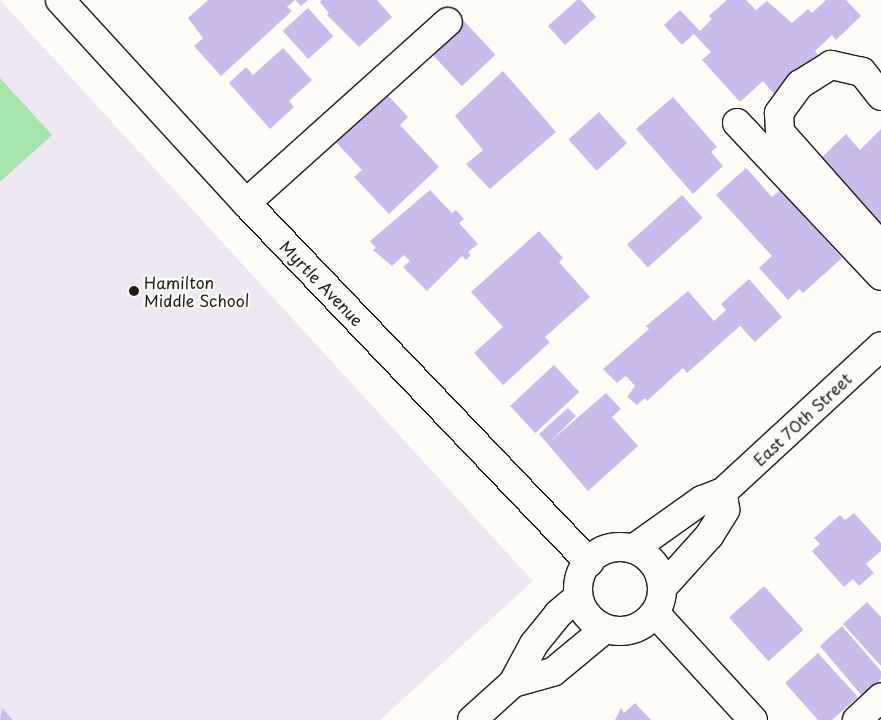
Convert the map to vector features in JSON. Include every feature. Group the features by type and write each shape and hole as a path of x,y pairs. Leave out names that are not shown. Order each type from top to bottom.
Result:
{"street":[{"name":"Myrtle Avenue","path":"60,0 246,203 588,562"},
{"path":"246,203 448,22"},
{"path":"881,96 862,72 831,65 800,84 779,113 780,132 881,246"},
{"path":"737,123 881,276"},
{"name":"East 70th Street","path":"633,549 702,500 723,492 881,346"},
{"path":"663,587 653,562 633,549 617,547 604,550 588,562 579,582 578,597 583,610 605,629 619,632 633,630 656,612 663,587 708,536 725,510 723,492"},
{"path":"472,720 513,683 534,644 558,614 578,597"},
{"path":"656,612 753,720"},
{"path":"513,683 553,672 605,629"},
{"path":"857,720 881,698"}],"shaded area":[{"name":"Hamilton Middle School","path":"0,0 533,581 380,720 0,720"}],"green space":[{"path":"0,78 52,135 0,182"}],"building":[{"path":"208,0 295,0 287,7 292,11 221,76 194,46 203,38 188,18"},
{"path":"295,0 308,0 301,6"},
{"path":"322,0 377,0 392,17 359,47 327,15 329,13 320,2"},
{"path":"577,0 581,0 596,17 565,45 548,26"},
{"path":"727,0 746,0 756,10 767,1 792,23 808,9 812,13 826,0 846,0 861,16 836,40 832,35 815,51 818,55 775,95 763,81 740,102 702,60 711,52 694,34 682,45 664,25 680,10 700,31 712,19 709,16"},
{"path":"308,8 333,36 308,59 283,31"},
{"path":"462,19 495,55 462,86 428,50"},
{"path":"283,48 312,80 289,101 294,107 270,129 229,83 246,67 253,75"},
{"path":"503,71 556,132 490,189 466,164 483,150 455,116"},
{"path":"384,91 408,117 400,125 439,167 389,214 354,177 362,170 332,138"},
{"path":"673,97 717,147 711,152 723,166 693,194 636,129"},
{"path":"599,112 627,143 597,171 569,139"},
{"path":"881,129 881,231 818,161 846,134 860,150"},
{"path":"746,168 772,197 780,190 842,258 803,293 799,289 788,300 759,268 772,256 716,195"},
{"path":"430,190 452,213 456,210 464,219 459,223 478,244 468,252 471,255 466,260 462,256 427,291 403,267 410,261 404,255 392,266 373,250 376,248 370,241"},
{"path":"682,195 703,218 648,268 627,245"},
{"path":"539,231 563,258 559,262 590,297 545,337 550,342 503,385 474,353 503,327 471,292"},
{"path":"749,279 782,317 755,342 740,326 687,373 683,368 647,401 645,398 637,405 627,397 635,386 626,376 617,383 603,369 649,329 646,326 688,291 714,321 726,310 721,304"},
{"path":"554,365 579,392 535,433 510,406"},
{"path":"606,393 621,409 612,417 638,446 588,491 539,434 568,408 576,416 552,440"},
{"path":"854,513 881,543 881,551 866,564 874,573 859,586 853,579 844,587 812,551 820,544 814,538 840,515 845,520"},
{"path":"764,586 803,630 769,661 729,617"},
{"path":"867,602 881,617 881,666 843,624"},
{"path":"842,626 881,671 881,679 862,696 820,646"},
{"path":"818,653 858,697 832,720 818,720 785,683"},
{"path":"635,703 651,720 615,720 621,708 624,713"},
{"path":"2,708 13,720 0,720"}],"place":[{"name":"Hamilton Middle School","path":"134,291"}]}
